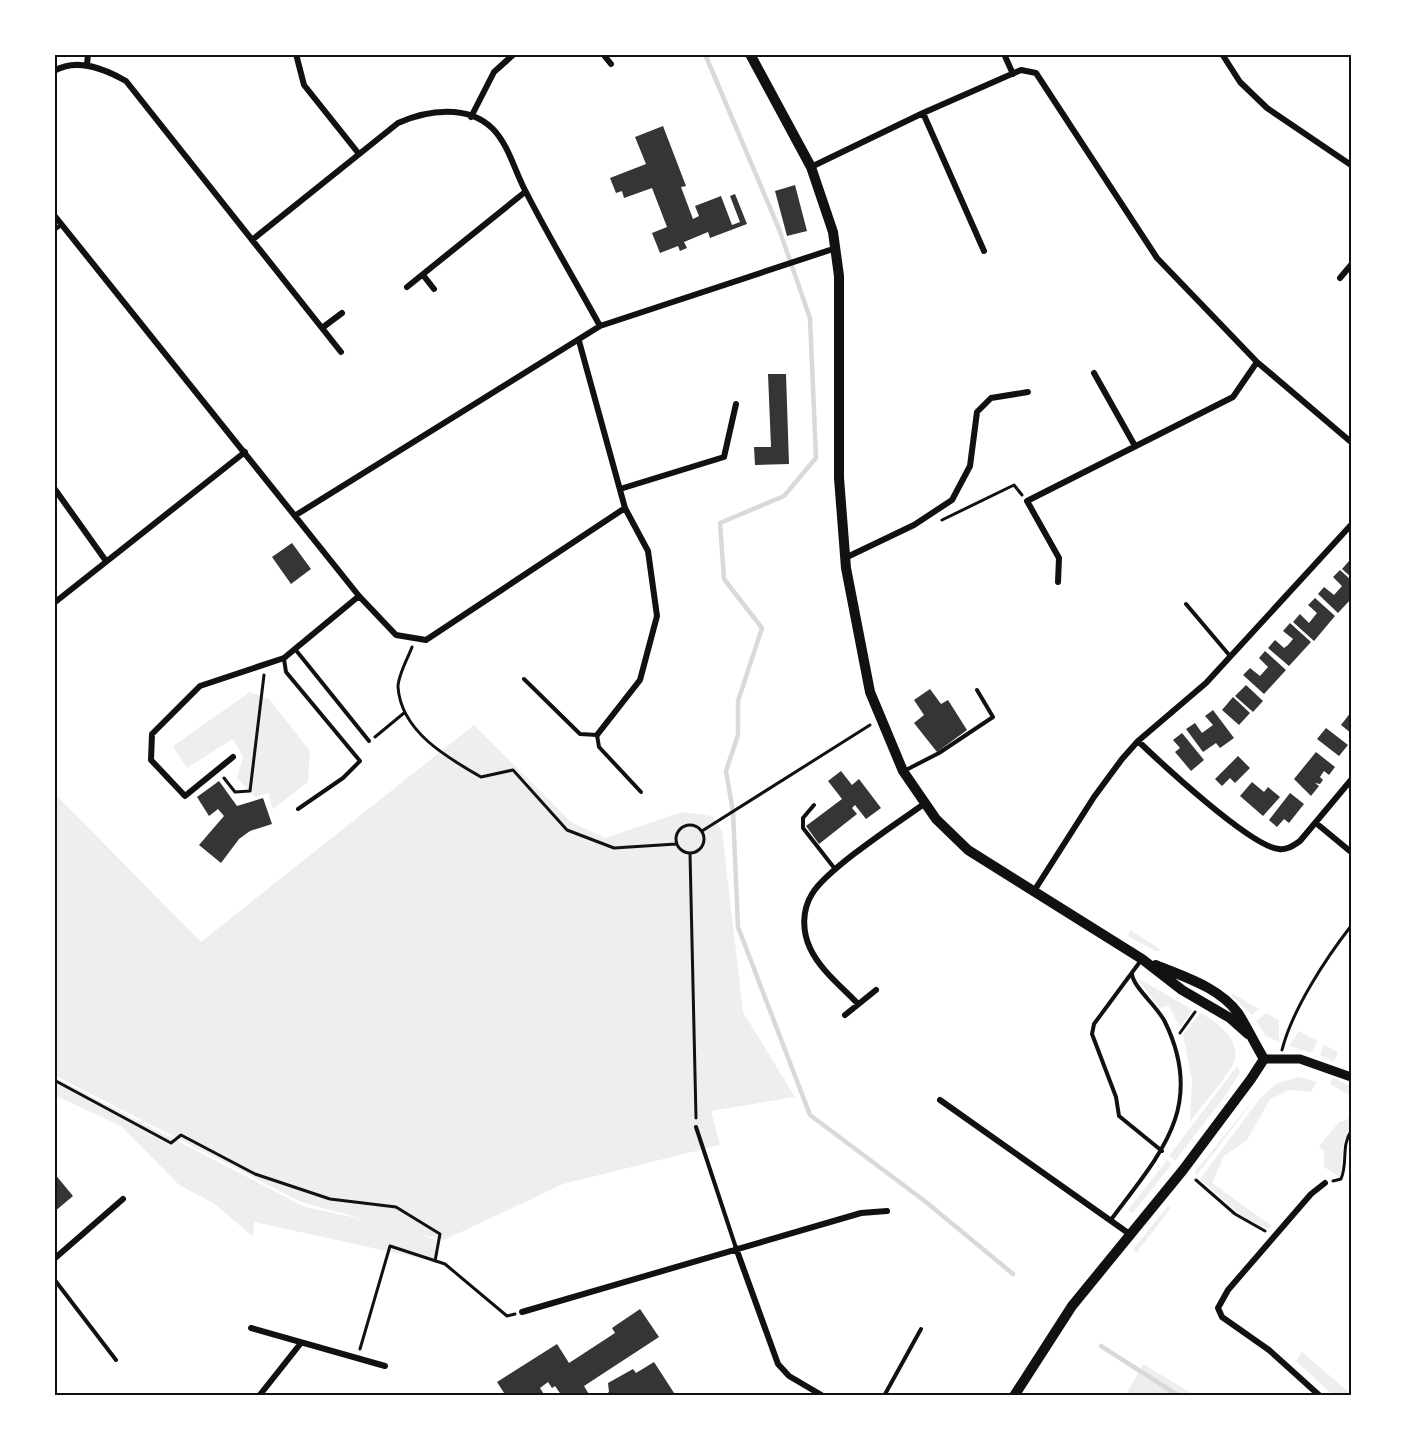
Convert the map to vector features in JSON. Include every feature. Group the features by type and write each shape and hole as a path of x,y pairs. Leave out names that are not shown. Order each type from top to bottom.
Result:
{"main road":[{"path":"750,54 811,168 828,214 836,248 839,276 839,478 845,558 863,666 880,720 903,771 924,804 968,850 1142,959 1182,990 1230,1018 1248,1034 1264,1059 1238,1098 1131,1235 1072,1306 1014,1396"}],"street":[{"path":"87,65 88,54"},
{"path":"296,54 304,86 358,154"},
{"path":"471,117 494,72 514,54"},
{"path":"603,54 611,64"},
{"path":"1004,54 1012,74"},
{"path":"1222,54 1239,81 1267,108 1351,165"},
{"path":"54,71 62,66 87,65 103,68 126,81 341,352"},
{"path":"811,168 922,113 1021,70 1036,73 1157,258 1257,362 1351,442"},
{"path":"252,240 398,123 422,112 448,111 471,117 492,128 509,153 525,192 600,327"},
{"path":"922,113 984,251"},
{"path":"407,287 525,192"},
{"path":"54,215 359,596 396,634 426,640 625,508"},
{"path":"296,515 600,327 836,248"},
{"path":"1340,278 1351,265"},
{"path":"423,275 434,290"},
{"path":"322,328 342,313"},
{"path":"579,340 625,508 648,551 657,616 640,680 597,735"},
{"path":"1058,582 1059,558 1027,501 1233,397 1257,362"},
{"path":"1094,373 1135,446"},
{"path":"845,558 914,525 952,500 970,466 977,412 991,398 1028,392"},
{"path":"620,489 724,458 736,404"},
{"path":"54,603 245,452"},
{"path":"54,488 106,561"},
{"path":"1034,891 1101,787 1138,741 1184,703 1231,656 1351,525"},
{"path":"233,757 185,796 151,760 152,734 200,686 284,658 359,596"},
{"path":"1138,741 1182,783 1268,846 1278,849 1291,848 1316,824 1351,780"},
{"path":"858,1004 822,966 806,936 807,903 816,888 836,870 924,804"},
{"path":"1316,824 1351,852"},
{"path":"845,1015 876,990"},
{"path":"1264,1059 1280,1057 1310,1062 1351,1077"},
{"path":"940,1100 1131,1235"},
{"path":"1320,1396 1276,1356 1219,1313 1218,1304 1311,1194 1325,1183"},
{"path":"54,1259 123,1199"},
{"path":"522,1312 861,1213 887,1211"},
{"path":"736,1248 778,1364 789,1376 823,1396"},
{"path":"251,1328 385,1366"},
{"path":"260,1396 301,1343"}],"lane":[{"path":"54,230 61,225"},
{"path":"1186,604 1231,656"},
{"path":"295,649 369,741"},
{"path":"284,658 286,672 360,761 343,778 298,809"},
{"path":"524,679 580,734 597,735 599,747 642,792"},
{"path":"903,771 939,753 993,717 977,690"},
{"path":"814,805 803,818 803,828 836,870"},
{"path":"1142,959 1094,1024 1092,1034 1116,1097 1119,1116 1162,1151"},
{"path":"1110,1221 1162,1151 1176,1124 1179,1111 1179,1062 1166,1023 1152,1000 1135,985 1132,974"},
{"path":"696,1127 736,1248"},
{"path":"54,1279 116,1360"},
{"path":"885,1396 921,1329"}],"path":[{"path":"933,525 1014,485 1027,501"},
{"path":"415,638 398,684 404,713 441,754 480,777 513,770 567,830 614,848 676,844"},
{"path":"217,770 235,792 250,791 266,664"},
{"path":"369,741 404,713"},
{"path":"702,831 880,720"},
{"path":"685,825 694,825 702,831 702,845 690,853 682,851 676,844 677,831 685,825"},
{"path":"690,853 696,1127"},
{"path":"1280,1057 1287,1034 1329,953 1351,926"},
{"path":"1180,1033 1198,1009"},
{"path":"54,1080 171,1143 182,1135 255,1174 330,1199 396,1207 440,1234 435,1261"},
{"path":"1325,1183 1341,1179 1345,1164 1345,1142 1351,1131"},
{"path":"1196,1180 1235,1214 1274,1238"},
{"path":"358,1358 390,1245 445,1264 507,1316 522,1312"}],"shaded area":[{"path":"250,692 269,699 310,751 308,782 273,809 268,793 255,797 237,778 243,757 233,739 187,768 173,746"},
{"path":"474,725 571,822 605,838 682,812 712,816 722,831 743,1012 795,1097 711,1111 720,1145 563,1184 444,1240 417,1233 440,1242 437,1262 254,1222 253,1237 215,1204 179,1185 121,1126 54,1095 54,1077 305,1207 366,1220 301,1202 54,1075 54,793 201,942"},
{"path":"1130,930 1160,949 1159,951 1128,936"},
{"path":"1141,980 1193,1010 1180,1027 1168,1005 1160,1008 1139,981"},
{"path":"1232,993 1259,1009 1252,1015 1232,997"},
{"path":"1200,1013 1226,1032 1234,1046 1235,1054 1234,1062 1226,1075 1190,1122 1192,1080 1183,1035"},
{"path":"1266,1013 1279,1020 1279,1042 1266,1036 1256,1021"},
{"path":"1299,1031 1318,1041 1311,1053 1289,1046"},
{"path":"1324,1045 1338,1052 1334,1062 1320,1055"},
{"path":"1237,1066 1240,1072 1228,1092 1175,1161 1169,1156"},
{"path":"1298,1077 1317,1082 1311,1092 1289,1090 1270,1099 1247,1140 1224,1156 1212,1183 1272,1226 1268,1229 1244,1218 1200,1179 1261,1097 1276,1084"},
{"path":"1333,1078 1351,1086 1351,1096 1330,1084"},
{"path":"1262,1089 1197,1175 1194,1173"},
{"path":"1351,1111 1351,1129 1344,1141 1340,1177 1324,1167 1324,1152 1319,1146 1339,1122 1347,1120"},
{"path":"1167,1160 1172,1164 1133,1213 1128,1210"},
{"path":"1168,1206 1171,1208 1136,1253 1133,1249"},
{"path":"1302,1352 1350,1393 1347,1396 1334,1396 1296,1361"},
{"path":"1143,1364 1196,1396 1125,1396"}],"building":[{"path":"663,126 686,186 681,187 693,219 699,216 695,206 721,196 732,225 740,222 730,196 735,194 747,224 710,238 708,232 684,242 687,248 680,251 678,246 660,253 652,233 667,227 652,188 624,198 622,191 616,193 610,178 646,164 635,137"},
{"path":"795,185 807,231 787,236 775,191"},
{"path":"768,374 786,374 789,464 755,465 754,447 771,447"},
{"path":"292,543 311,569 291,584 272,557"},
{"path":"1349,561 1351,563 1351,577 1342,569"},
{"path":"1340,570 1351,580 1351,599 1338,613 1318,594 1324,587 1334,595 1342,586 1333,577"},
{"path":"1315,598 1335,616 1314,641 1293,622 1300,614 1309,623 1317,613 1308,605"},
{"path":"1290,623 1311,642 1289,666 1268,648 1275,640 1284,648 1288,645 1293,639 1283,631"},
{"path":"1265,651 1286,670 1264,694 1243,675 1250,668 1260,676 1268,667 1259,658"},
{"path":"1246,685 1263,701 1253,712 1235,696"},
{"path":"930,689 941,704 948,700 967,730 937,752 914,723 924,715 914,700"},
{"path":"1233,697 1250,713 1239,725 1222,710"},
{"path":"1213,710 1234,738 1220,748 1216,743 1203,752 1186,729 1195,723 1202,733 1213,725 1205,716"},
{"path":"1351,712 1351,733 1341,725"},
{"path":"1326,728 1348,745 1339,756 1317,739"},
{"path":"1182,733 1204,760 1191,771 1175,752 1180,748 1173,740"},
{"path":"1316,752 1335,767 1329,775 1324,771 1320,777 1323,780 1320,784 1315,783 1319,786 1311,796 1294,779"},
{"path":"1238,756 1250,768 1235,783 1230,778 1222,786 1215,779"},
{"path":"841,771 852,785 859,779 881,808 866,819 855,805 852,808 857,814 819,844 806,826 842,799 828,781"},
{"path":"219,781 237,806 263,798 272,824 250,831 239,839 221,863 199,845 224,816 218,809 209,816 197,797"},
{"path":"1252,782 1264,792 1268,787 1280,797 1263,816 1240,796"},
{"path":"1290,793 1304,804 1289,823 1284,819 1277,827 1269,820"},
{"path":"54,1173 73,1196 54,1212"},
{"path":"640,1309 659,1337 584,1386 590,1396 562,1396 555,1386 552,1388 548,1382 540,1388 545,1396 506,1396 497,1382 557,1344 569,1363 615,1333 612,1328"},
{"path":"654,1362 676,1396 603,1396 609,1392 608,1383 633,1369 636,1373"}],"waterway":[{"path":"705,54 779,229 810,318 816,458 784,496 720,523 724,579 762,628 738,701 738,735 726,771 733,812 738,927 810,1115 926,1202 1013,1274"},
{"path":"1101,1346 1179,1396"}]}
